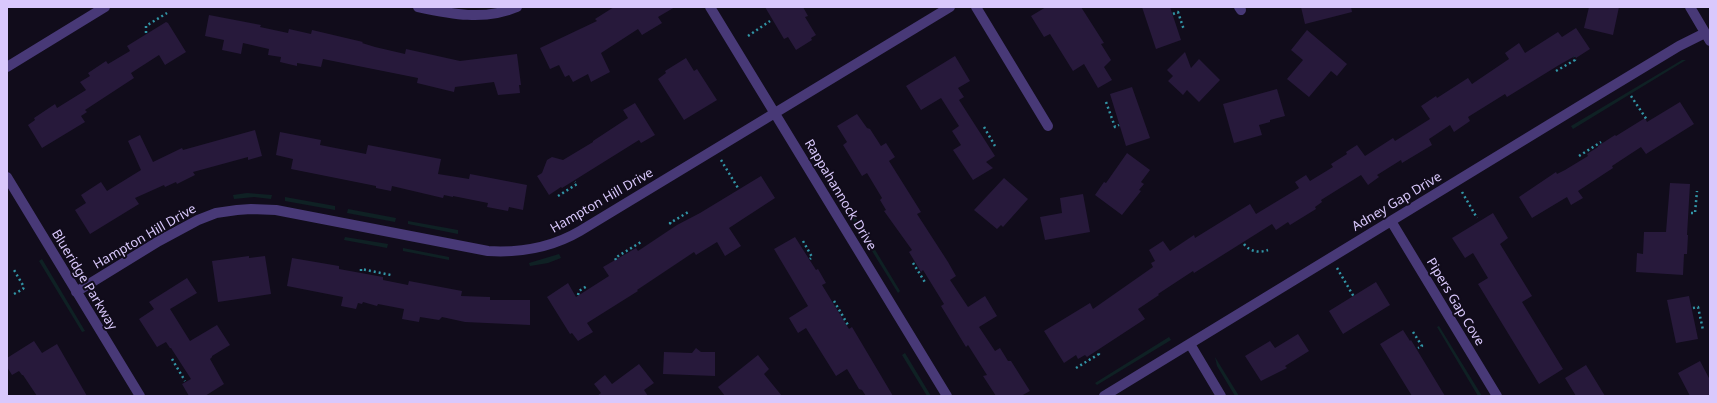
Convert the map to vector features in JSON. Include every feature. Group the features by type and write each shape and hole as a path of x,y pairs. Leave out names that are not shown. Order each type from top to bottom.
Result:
{"street":[{"path":"7,67 105,7"},
{"path":"418,7 467,16 493,14 517,7"},
{"name":"Rappahannock Drive","path":"710,7 947,396"},
{"name":"Hampton Hill Drive","path":"76,292 159,241 198,220 216,213 247,209 276,210 488,252 520,251 545,247 562,241 580,231 774,112 950,7"},
{"path":"976,7 1048,126"},
{"path":"1690,7 1708,37"},
{"name":"Adney Gap Drive","path":"1104,396 1612,87 1708,37"},
{"name":"Blueridge Parkway","path":"7,177 140,396"},
{"name":"Pipers Gap Cove","path":"1391,221 1497,396"},
{"path":"1190,344 1221,396"}],"path":[{"path":"1173,14 1178,12 1184,30"},
{"path":"146,33 146,26 167,13"},
{"path":"748,36 770,21"},
{"path":"1556,71 1575,60 1574,57"},
{"path":"1631,96 1647,120"},
{"path":"1106,102 1115,126 1119,125"},
{"path":"984,127 995,146"},
{"path":"1579,156 1601,142"},
{"path":"721,160 738,188"},
{"path":"558,196 577,184 575,182"},
{"path":"1691,213 1695,213 1697,191"},
{"path":"1462,192 1477,218"},
{"path":"671,224 670,223 690,211"},
{"path":"803,241 812,257 810,258"},
{"path":"616,260 614,258 641,242"},
{"path":"1244,244 1249,249 1255,251 1263,252 1268,250"},
{"path":"914,263 926,284"},
{"path":"1337,268 1354,297"},
{"path":"361,271 361,269 391,275"},
{"path":"14,270 24,287 14,294"},
{"path":"578,295 579,291 587,286"},
{"path":"834,301 848,325"},
{"path":"1693,308 1698,307 1703,330"},
{"path":"1413,332 1422,346 1418,348"},
{"path":"1076,368 1099,354 1098,352"},
{"path":"172,359 185,381"}],"shaded area":[{"path":"1682,60 1686,60 1573,129 1571,126"},
{"path":"247,193 272,195 271,199 254,197 234,199 233,195"},
{"path":"285,197 335,206 335,210 285,201"},
{"path":"348,209 396,218 395,222 347,213"},
{"path":"854,215 900,291 898,293 851,217"},
{"path":"408,221 458,230 458,234 408,224"},
{"path":"345,237 388,244 387,248 344,240"},
{"path":"403,248 449,257 449,260 403,251"},
{"path":"559,254 561,258 548,263 530,266 529,263"},
{"path":"42,259 85,331 82,332 39,261"},
{"path":"1439,326 1482,396 1478,396 1437,327"},
{"path":"1169,337 1171,340 1097,385 1095,383"},
{"path":"905,353 931,396 927,396 902,355"},
{"path":"1215,357 1239,396 1235,396 1217,366"}],"building":[{"path":"614,7 675,7 658,17 662,23 642,35 638,29 601,53 610,72 591,82 588,74 573,82 569,75 565,77 559,65 550,69 540,48 597,21 595,19"},
{"path":"765,7 803,7 808,16 805,17 816,35 811,38 812,40 796,50 788,37 784,39"},
{"path":"1046,7 1081,7 1104,43 1101,44 1111,60 1104,67 1112,80 1098,88 1084,64 1073,71 1050,34 1044,37 1031,16"},
{"path":"1142,7 1170,7 1181,40 1156,49"},
{"path":"1301,7 1351,7 1352,12 1305,24"},
{"path":"1589,7 1619,7 1613,35 1584,28"},
{"path":"209,15 261,25 260,27 288,33 289,29 311,34 312,30 405,54 406,49 460,61 517,54 521,85 519,85 520,93 498,95 494,82 455,87 454,92 417,83 418,78 323,59 321,67 297,63 297,66 280,62 281,57 268,55 269,49 243,43 241,54 222,50 224,40 205,36"},
{"path":"166,22 186,52 165,65 159,55 131,73 134,78 85,110 87,112 81,116 85,122 42,148 28,125 35,120 34,118 55,104 57,108 86,90 80,82 90,76 88,73 106,61 108,64 130,51 127,46"},
{"path":"1576,28 1590,49 1576,58 1575,56 1559,65 1507,97 1505,94 1468,117 1470,121 1454,132 1450,125 1429,139 1432,145 1402,163 1401,160 1377,175 1379,177 1368,185 1361,175 1321,200 1322,202 1315,207 1316,209 1290,225 1288,222 1276,230 1272,224 1194,273 1193,271 1138,309 1145,319 1087,357 1085,355 1078,359 1076,355 1064,363 1044,331 1090,303 1093,309 1153,267 1151,263 1155,261 1149,250 1163,241 1170,251 1194,235 1195,238 1250,204 1256,214 1299,188 1295,182 1306,175 1310,181 1333,167 1331,164 1347,154 1346,152 1357,145 1365,156 1393,138 1395,141 1430,119 1421,106 1436,96 1437,98 1468,78 1472,84 1509,59 1505,53 1519,43 1525,53 1558,32 1562,37"},
{"path":"1307,30 1347,64 1337,76 1331,71 1309,97 1287,79 1303,60 1291,50"},
{"path":"1185,52 1191,68 1199,59 1220,80 1199,102 1187,90 1183,95 1168,81 1173,76 1167,70"},
{"path":"955,56 970,81 958,88 964,97 959,100 995,156 986,162 993,168 973,180 953,150 961,145 952,131 959,126 941,98 921,110 906,86"},
{"path":"686,58 694,71 697,69 717,100 684,120 658,79 666,73 665,71"},
{"path":"1132,87 1150,138 1126,146 1110,94"},
{"path":"1277,89 1285,116 1259,125 1262,135 1234,143 1223,104"},
{"path":"1680,102 1694,124 1646,154 1641,147 1612,166 1613,168 1578,191 1583,198 1571,205 1567,197 1532,218 1519,197 1556,172 1557,174 1565,170 1588,156 1587,154 1615,135 1616,136 1645,118 1647,122"},
{"path":"635,103 655,135 641,143 639,140 549,195 537,176 542,173 547,160 552,157 563,160 593,142 628,118 623,110"},
{"path":"857,114 867,128 870,129 881,146 886,143 895,157 889,161 921,212 917,214 956,276 950,280 968,307 985,296 997,316 979,327 995,351 1000,348 1008,361 1011,361 1030,391 1021,396 996,396 983,376 987,375 968,345 966,347 941,306 944,304 923,270 921,272 909,252 912,250 884,211 886,210 880,200 882,198 867,173 862,176 843,145 847,142 837,126"},
{"path":"255,130 262,156 248,160 248,157 193,172 195,175 177,184 176,182 165,187 164,185 135,198 139,204 90,234 75,210 86,203 81,195 101,182 107,191 141,170 128,141 140,135 153,162 182,148 183,150"},
{"path":"280,132 321,140 320,145 366,154 368,145 441,159 438,174 469,179 470,174 527,185 523,210 509,207 508,211 487,207 488,203 444,195 443,198 392,186 391,191 376,188 376,186 291,169 293,159 276,155"},
{"path":"1127,153 1150,170 1141,182 1144,184 1139,190 1141,191 1122,215 1095,195 1104,182 1106,183"},
{"path":"761,176 775,198 729,228 741,246 725,256 717,242 696,255 694,252 637,290 638,291 587,323 593,332 578,341 572,333 570,334 547,297 568,283 576,297 609,276 603,267 636,248 638,251 677,225 700,213"},
{"path":"1004,178 1028,199 1003,227 1001,225 997,229 974,210"},
{"path":"1670,183 1690,184 1687,254 1684,254 1683,275 1636,272 1637,253 1643,254 1644,232 1666,232"},
{"path":"1083,194 1090,232 1045,240 1040,217 1062,213 1060,198"},
{"path":"1493,213 1508,238 1500,244 1532,296 1522,302 1563,369 1539,384 1478,284 1488,278 1473,253 1465,258 1452,238"},
{"path":"795,237 816,270 818,269 826,283 822,285 849,329 852,327 893,396 866,396 862,390 859,389 847,369 836,376 806,328 798,333 789,318 808,306 774,249"},
{"path":"249,256 249,258 265,256 271,294 218,302 212,261"},
{"path":"292,258 339,266 339,269 383,277 383,280 408,285 409,281 462,291 461,296 490,297 490,300 530,300 530,325 465,322 442,317 439,320 420,317 419,322 402,319 404,309 378,304 377,306 363,302 362,304 358,303 356,309 341,306 343,297 287,286"},
{"path":"187,278 197,293 170,309 190,341 217,325 230,345 212,356 210,359 224,384 205,396 189,396 182,384 191,379 171,348 166,342 157,347 139,319 154,309 149,302"},
{"path":"1376,282 1390,305 1343,334 1329,311"},
{"path":"1689,296 1698,339 1676,343 1667,300"},
{"path":"1403,330 1410,341 1411,340 1445,396 1412,396 1380,344"},
{"path":"1298,334 1309,351 1285,366 1287,368 1261,381 1245,356 1270,341 1275,348"},
{"path":"34,341 42,353 57,344 87,396 37,396 19,371 12,375 7,367 7,358"},
{"path":"696,348 701,352 715,352 715,376 663,374 664,352 692,353"},
{"path":"758,355 769,369 764,374 782,396 725,396 718,387"},
{"path":"1700,361 1710,380 1710,396 1690,396 1678,373"},
{"path":"639,364 654,383 644,390 648,396 597,396 601,393 594,384 605,375 612,384"},
{"path":"1586,365 1605,396 1576,396 1565,378"}]}
